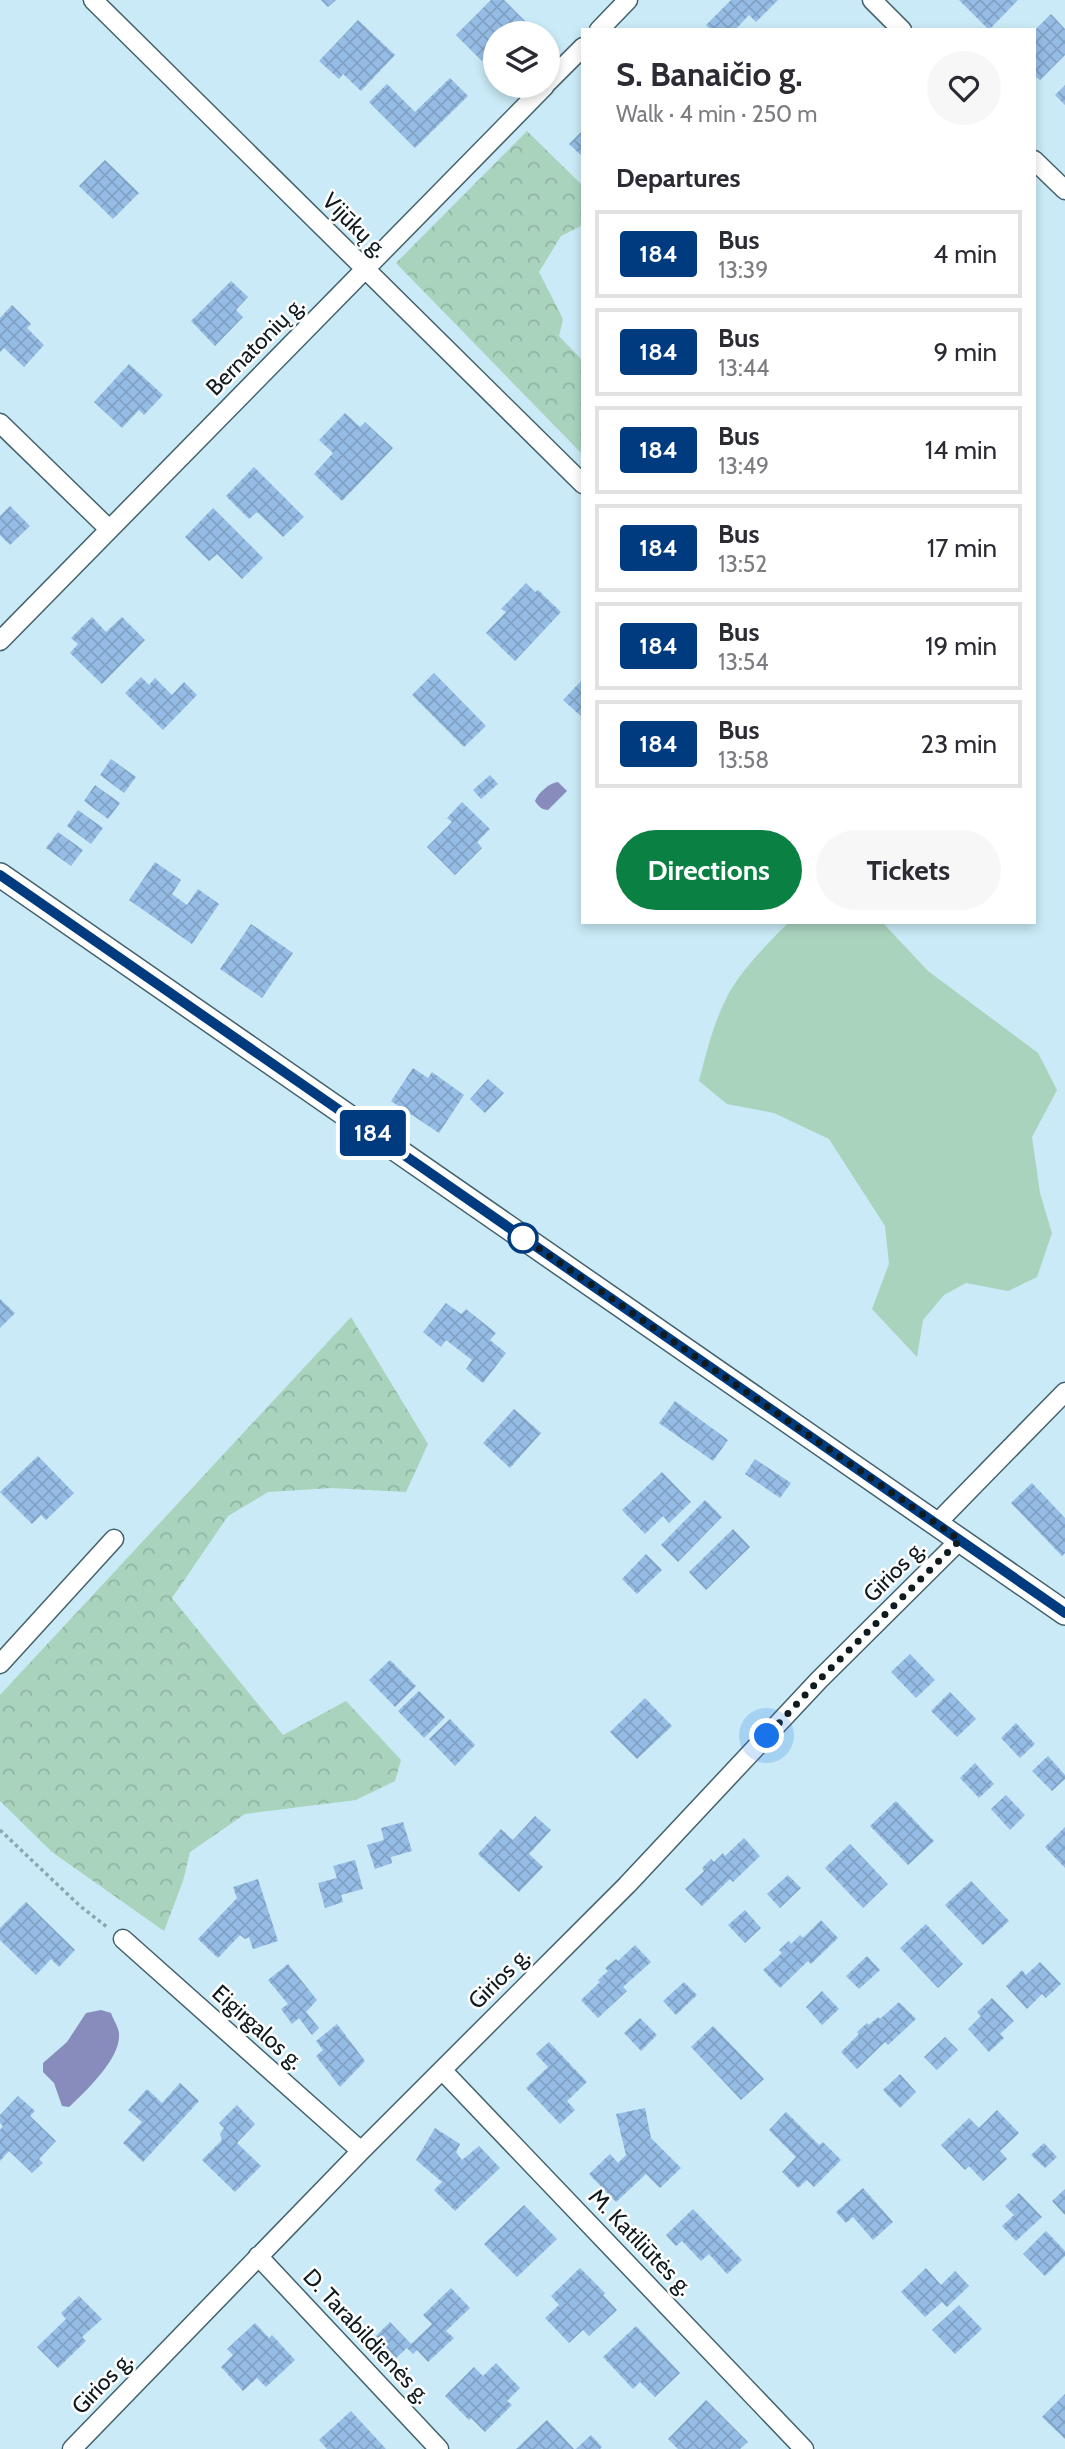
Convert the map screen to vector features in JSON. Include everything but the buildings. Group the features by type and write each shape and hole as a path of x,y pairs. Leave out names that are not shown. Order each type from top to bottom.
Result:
{"street":[{"name":"Vijūkų g.","path":"93,0 581,482"},
{"path":"601,28 628,0"},
{"path":"872,0 900,28"},
{"name":"Bernatonių g.","path":"560,70 581,49"},
{"name":"Bernatonių g.","path":"0,641 532,98"},
{"path":"1036,162 1065,190"},
{"path":"0,424 109,529"},
{"path":"0,875 1065,1613"},
{"name":"Girios g.","path":"936,1524 1065,1392"},
{"path":"0,1664 114,1539"},
{"name":"Girios g.","path":"72,2449 361,2151 627,1885 819,1680 960,1540"},
{"name":"Eigirgalos g.","path":"123,1939 361,2151"},
{"name":"M. Katiliūtės g.","path":"442,2070 804,2449"},
{"name":"D. Tarabildienės g.","path":"258,2256 439,2449"}],"path":[{"path":"0,1830 80,1906 123,1939"}],"green space":[{"path":"527,131 581,184 581,226 561,236 539,272 563,319 559,336 581,359 581,453 396,263"},
{"path":"787,924 884,924 928,971 1038,1053 1057,1090 1032,1137 1040,1193 1052,1233 1037,1277 1008,1291 966,1283 944,1295 923,1320 917,1357 872,1309 889,1264 885,1226 829,1139 774,1113 727,1104 699,1081 715,1025 729,993"},
{"path":"351,1317 428,1444 406,1492 332,1488 268,1492 228,1516 172,1598 283,1735 346,1701 401,1760 395,1781 356,1800 245,1814 190,1852 183,1881 164,1931 52,1852 0,1801 0,1695"}],"water":[{"path":"558,782 567,791 548,810 539,806 536,798 548,786"},
{"path":"101,2010 111,2013 118,2029 118,2043 114,2053 109,2063 84,2092 69,2107 62,2106 54,2083 43,2072 43,2063 67,2042 86,2013"}],"bus line":[{"name":"184","path":"0,875 1065,1613"}],"route":[{"path":"523,1238 521,1236 960,1540 819,1680 767,1736"}]}
